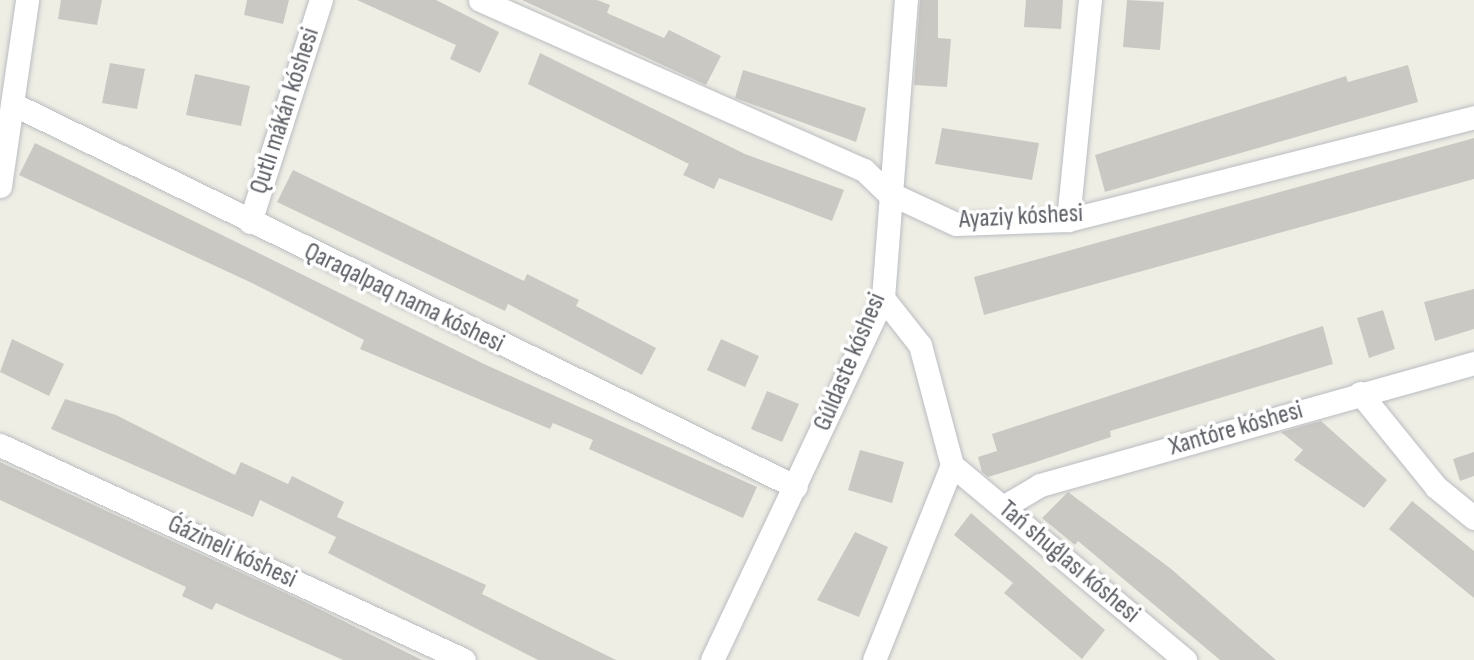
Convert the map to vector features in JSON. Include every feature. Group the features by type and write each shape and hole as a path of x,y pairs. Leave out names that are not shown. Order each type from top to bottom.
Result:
{"street":[{"path":"0,186 15,105 27,0"},
{"name":"Qutlı mákán kóshesi","path":"250,222 321,0"},
{"name":"Ayaziy kóshesi","path":"480,0 864,170 887,192 956,224 1068,220 1474,117"},
{"name":"Gúldaste kóshesi","path":"712,660 883,298 887,192 906,0"},
{"path":"1068,220 1090,0"},
{"name":"Qaraqalpaq nama kóshesi","path":"15,105 250,222 796,486"},
{"path":"874,660 951,465 920,345 883,298"},
{"name":"Xantóre kóshesi","path":"1003,507 1040,485 1474,363"},
{"path":"1360,393 1436,487 1474,518"},
{"name":"Ǵázineli kóshesi","path":"0,445 464,660"},
{"name":"Tań shuǵlası kóshesi","path":"951,465 1185,660"}],"building":[{"path":"61,0 102,0 97,25 58,19"},
{"path":"247,0 289,0 283,24 244,15"},
{"path":"357,0 436,0 499,32 480,73 450,59 456,45"},
{"path":"522,0 597,0 610,5 607,13 664,38 669,30 721,56 706,85"},
{"path":"920,0 938,0 938,38 951,39 947,87 914,85"},
{"path":"1026,0 1063,0 1061,29 1024,27"},
{"path":"1127,0 1164,2 1160,50 1123,47"},
{"path":"540,53 745,154 844,190 832,221 719,178 714,189 683,175 689,164 528,84"},
{"path":"110,63 145,69 137,109 102,103"},
{"path":"1408,65 1418,102 1105,192 1095,155 1346,76 1348,82"},
{"path":"743,70 866,108 856,142 735,98"},
{"path":"195,74 250,86 241,126 186,115"},
{"path":"942,128 1039,143 1032,180 935,164"},
{"path":"1474,138 1474,179 984,315 974,277"},
{"path":"35,143 484,364 757,487 743,518 589,449 593,440 553,423 550,429 360,349 364,340 252,283 19,175"},
{"path":"293,170 524,281 527,274 579,300 576,306 656,348 642,375 508,304 505,311 277,202"},
{"path":"1474,289 1474,329 1435,341 1424,302"},
{"path":"1383,310 1395,349 1369,358 1357,318"},
{"path":"1323,326 1333,364 1110,431 1111,437 988,477 982,472 978,457 997,451 992,434"},
{"path":"12,339 64,364 49,396 0,372"},
{"path":"721,339 759,356 745,387 707,370"},
{"path":"767,391 799,404 782,442 751,429"},
{"path":"65,399 116,415 235,475 241,462 288,484 292,476 344,502 337,517 486,585 482,594 616,660 538,660 328,553 336,537 260,500 253,517 51,429"},
{"path":"1321,421 1387,480 1364,508 1294,460 1303,450 1281,432"},
{"path":"860,450 904,462 892,503 848,490"},
{"path":"1474,452 1474,476 1460,481 1453,459"},
{"path":"0,462 305,602 422,660 343,660 216,603 212,610 182,596 186,587 0,500"},
{"path":"1068,492 1170,568 1276,660 1220,660 1078,541 1075,545 1042,518"},
{"path":"1412,501 1474,551 1474,598 1389,529"},
{"path":"971,513 1105,630 1082,659 1004,593 1013,583 954,535"},
{"path":"855,532 888,547 859,617 817,600"}]}
